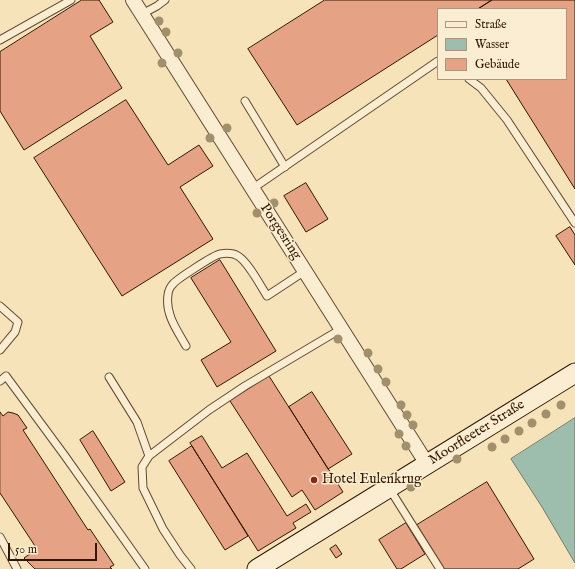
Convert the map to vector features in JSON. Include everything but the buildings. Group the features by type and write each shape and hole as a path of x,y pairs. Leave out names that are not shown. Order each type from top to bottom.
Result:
{"street":[{"name":"Porgesring","path":"133,0 427,464"},
{"name":"Moorfleeter Straße","path":"257,569 575,373"}],"lane":[{"path":"0,40 71,0"},
{"path":"142,14 165,0"},
{"path":"252,189 437,62"},
{"path":"470,80 481,88 507,120 575,223"},
{"path":"245,101 285,167"},
{"path":"186,346 171,319 167,304 168,293 173,283 198,266 219,254 230,253 239,256 246,263 267,296 305,271"},
{"path":"0,306 18,322 15,332 0,350"},
{"path":"191,569 163,529 143,488 142,467 149,456 209,410 239,390 341,329"},
{"path":"0,381 6,376 145,569"},
{"path":"109,378 137,422 149,456"},
{"path":"388,488 440,569"},
{"path":"0,537 17,569"}],"water":[{"path":"575,418 575,563 542,507 511,459"}],"place":[{"name":"Hotel Eulenkrug","path":"314,480"}]}
